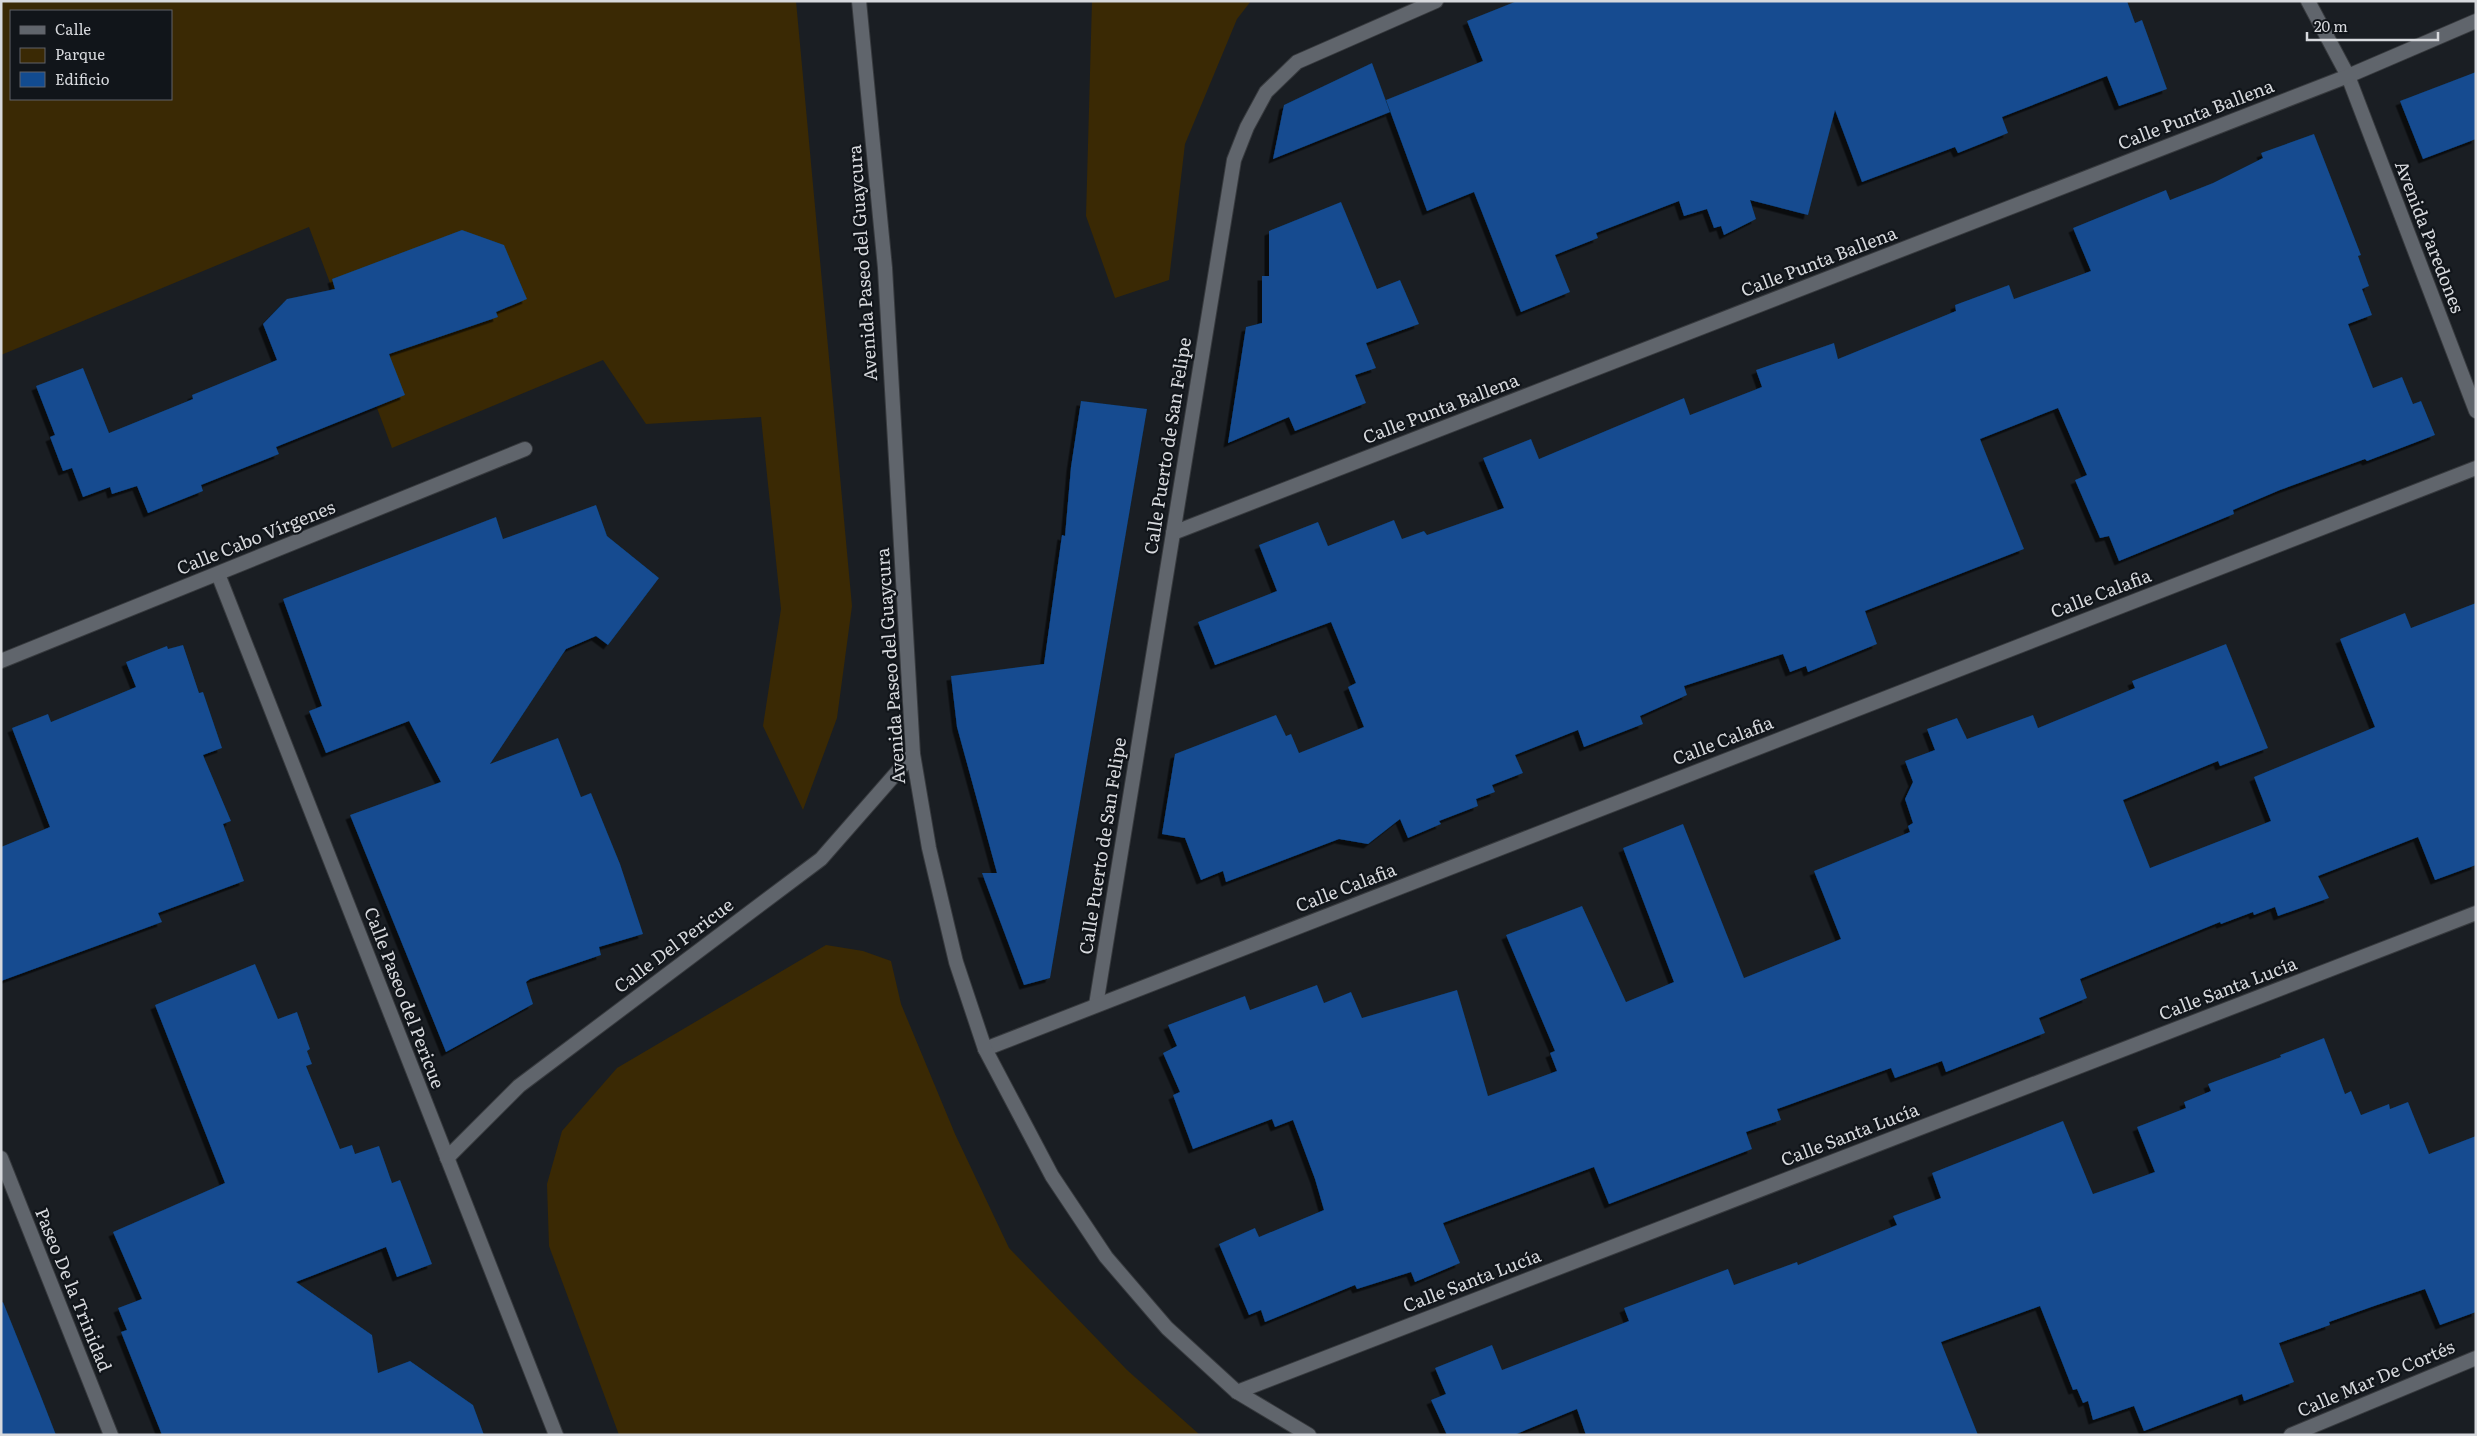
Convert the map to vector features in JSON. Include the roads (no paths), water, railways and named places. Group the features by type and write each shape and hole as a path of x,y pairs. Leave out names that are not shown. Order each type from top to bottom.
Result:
{"street":[{"name":"Avenida Paseo del Guaycura","path":"859,1 884,268 913,754 929,848 956,962 985,1049 1052,1176 1106,1257 1167,1328 1237,1392 1309,1435"},
{"name":"Calle Puerto de San Felipe","path":"1096,1005 1234,160 1247,127 1266,92 1297,62 1436,1"},
{"path":"2308,1 2348,76"},
{"name":"Calle Punta Ballena","path":"1173,533 2348,76 2476,21"},
{"name":"Avenida Paredones","path":"2348,76 2476,411"},
{"name":"Calle Cabo Vírgenes","path":"1,661 525,449"},
{"name":"Calle Calafia","path":"985,1049 2476,468"},
{"name":"Calle Paseo del Pericue","path":"218,574 556,1435"},
{"name":"Calle Del Pericue","path":"447,1158 519,1086 821,859 913,754"},
{"name":"Calle Santa Lucía","path":"1237,1392 2476,913"},
{"name":"Paseo De la Trinidad","path":"1,1158 111,1435"},
{"name":"Calle Mar De Cortés","path":"2291,1435 2476,1358"}]}
